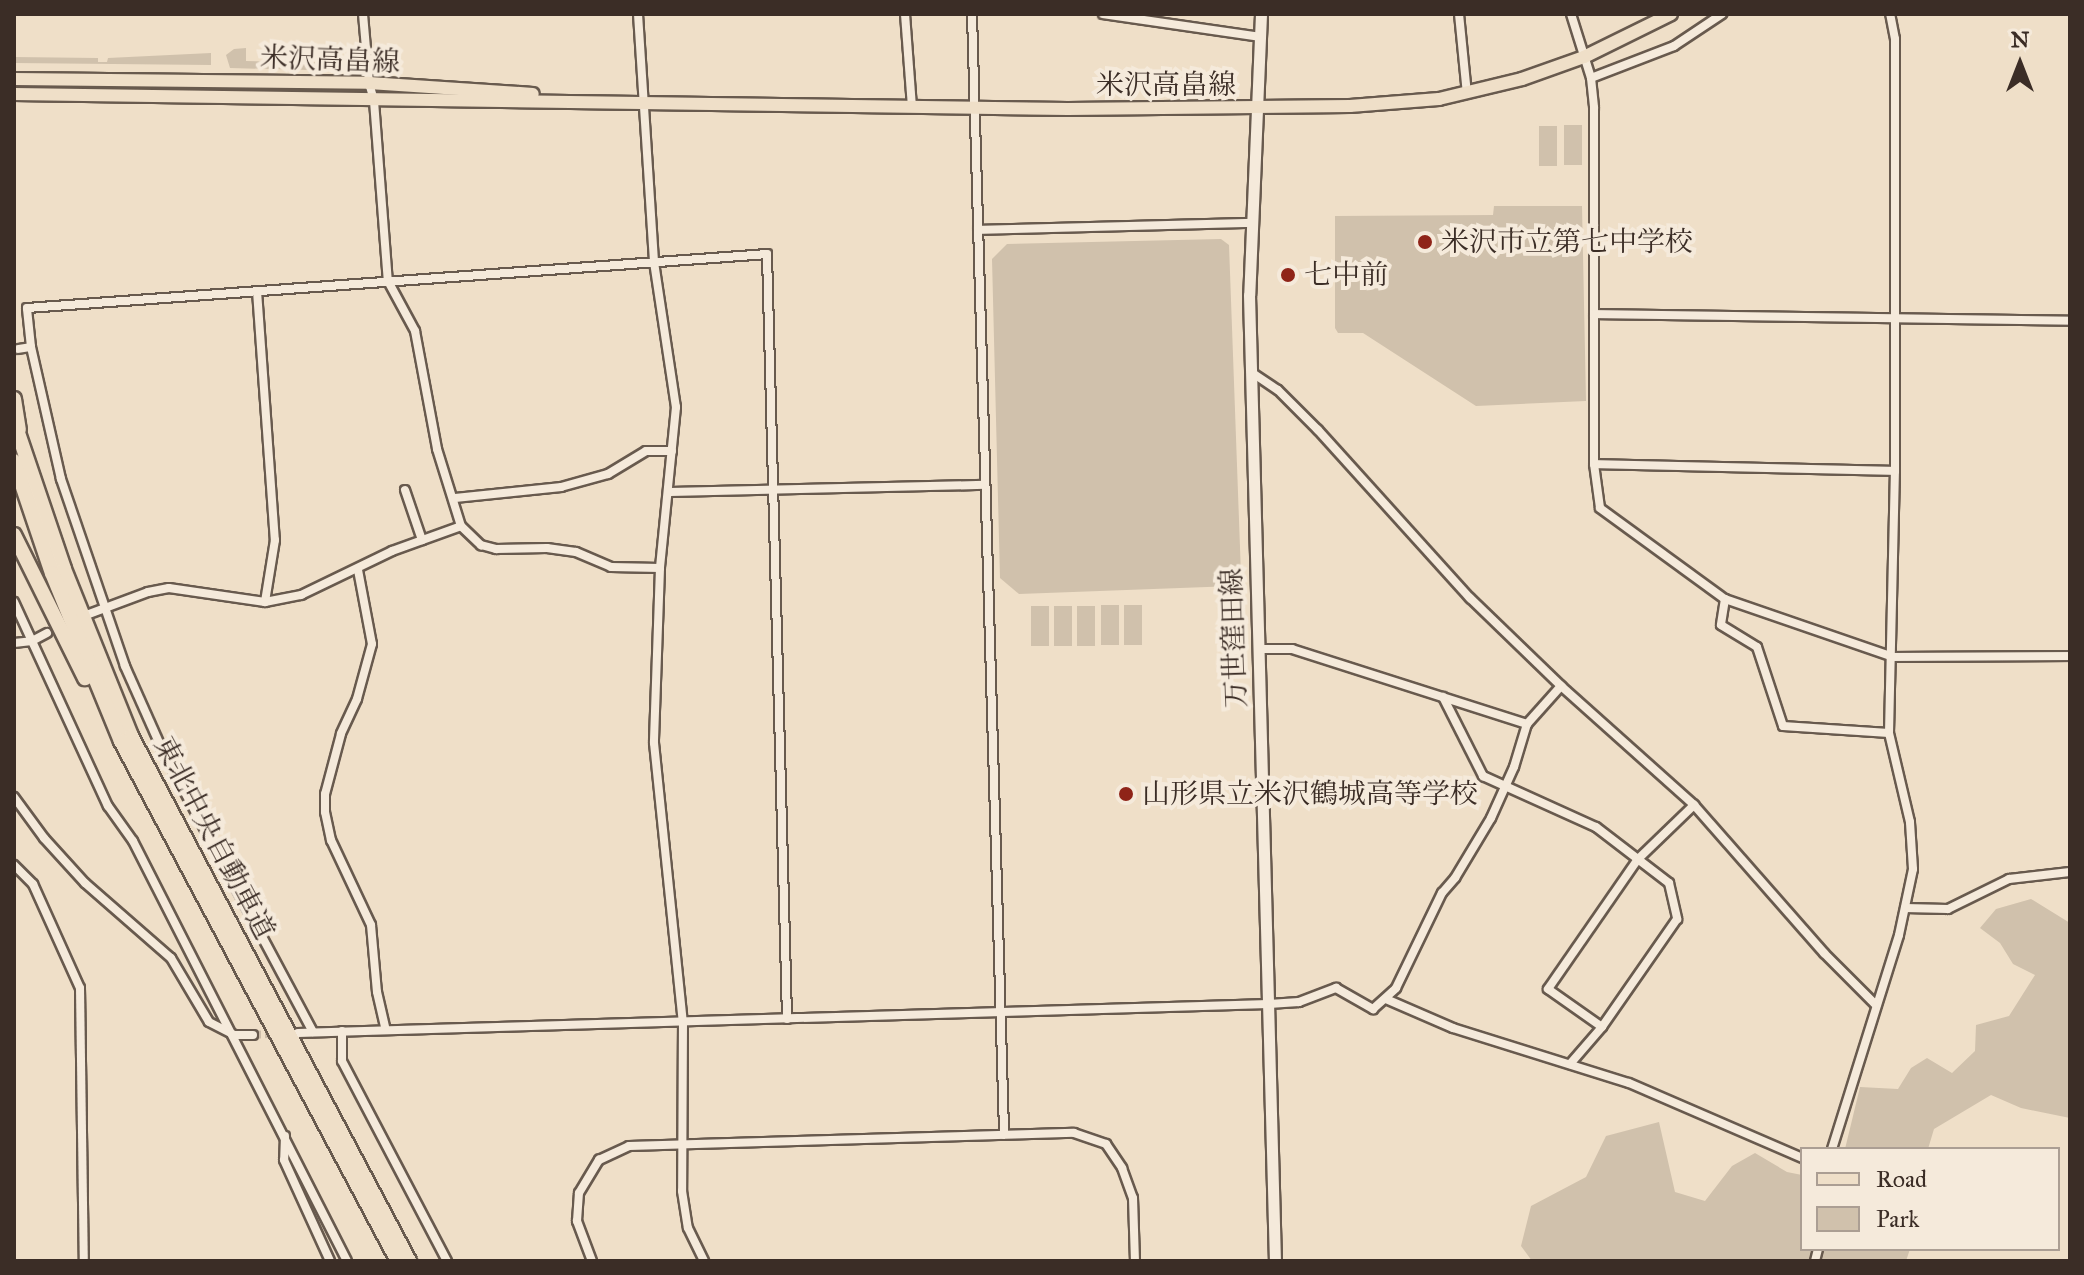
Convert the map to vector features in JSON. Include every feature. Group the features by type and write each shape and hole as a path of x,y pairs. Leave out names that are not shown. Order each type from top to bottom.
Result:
{"highway":[{"path":"14,399 22,447"},
{"name":"東北中央自動車道","path":"14,421 64,569 131,736 409,1261"},
{"name":"東北中央自動車道","path":"14,461 52,573 121,741 398,1261"},
{"path":"14,535 69,650 121,741"}],"main road":[{"name":"万世窪田線","path":"1261,14 1251,223 1251,372 1275,1261"},
{"name":"米沢高畠線","path":"14,94 975,108 1257,109 1390,104 1467,94 1584,57 1671,14"},
{"name":"米沢高畠線","path":"14,79 369,83 644,103"}],"street":[{"path":"363,14 369,83 374,101 388,281 415,331 437,449 455,498 461,526 481,545 496,549 547,548 576,552 611,567 660,568"},
{"path":"638,14 654,262 676,407 670,492 660,568 654,743 683,1022 680,1143 688,1228 704,1261"},
{"path":"905,14 912,107"},
{"path":"980,14 972,14 1004,1135"},
{"path":"1103,14 1260,37"},
{"path":"1459,14 1467,94"},
{"path":"1571,14 1591,78 1594,108 1594,464 1600,508 1725,599 1893,657 2070,656"},
{"path":"1591,78 1674,46 1722,14"},
{"path":"1833,1147 1905,908 1913,869 1910,822 1889,733 1895,471 1895,39 1890,14"},
{"path":"978,230 1251,223"},
{"path":"313,1032 161,747 125,666 61,479 31,347 27,308 767,254 787,1019"},
{"path":"257,291 275,540 265,602"},
{"path":"1594,314 2070,321"},
{"path":"18,349 31,347"},
{"path":"1251,372 1288,400 1377,491 1470,598 1561,686 1694,805 1824,953 1876,1005"},
{"path":"455,498 561,487 608,474 646,451 672,451"},
{"path":"1594,464 1895,471"},
{"path":"670,492 985,485"},
{"path":"405,490 422,540"},
{"path":"89,614 148,592 169,588 265,602 301,595 392,551 461,526"},
{"path":"358,570 372,644 357,699 341,734 325,794 325,812 331,840 371,925 377,992 386,1030"},
{"path":"1725,599 1721,625 1757,647 1783,726 1889,733"},
{"path":"14,602 108,806 133,841 347,1261"},
{"path":"14,643 32,641 47,633"},
{"path":"1258,649 1292,649 1527,724"},
{"path":"298,1033 1269,1004 1299,1002 1336,988 1373,1009 1386,999 1410,963 1442,893 1455,878 1506,784 1527,724 1561,686"},
{"path":"1443,697 1483,776 1596,827 1669,883 1677,919 1602,1027 1570,1064"},
{"path":"14,797 44,838 85,883 171,958 209,1022 234,1035 253,1035"},
{"path":"1602,1027 1548,989 1638,859 1694,805"},
{"path":"14,865 33,884 80,988 84,1261"},
{"path":"1905,908 1948,909 2009,879 2070,872"},
{"path":"1386,999 1453,1028 1629,1083 1800,1157"},
{"path":"342,1031 342,1061 447,1261"},
{"path":"592,1261 577,1221 579,1193 599,1160 629,1146 1074,1133 1106,1144 1122,1168 1133,1198 1135,1261"},
{"path":"285,1136 284,1160 330,1261"}],"green space":[{"path":"246,48 246,61 356,63 346,71 230,68 226,55 234,49"},
{"path":"211,53 211,65 14,63 14,57 98,58 98,62 107,62 108,58"},
{"path":"1564,125 1582,125 1582,165 1564,165"},
{"path":"1539,126 1557,126 1557,166 1539,166"},
{"path":"1494,206 1582,206 1586,401 1476,406 1363,333 1338,333 1335,328 1335,216 1493,215"},
{"path":"1221,239 1229,245 1241,575 1234,586 1019,594 1000,578 992,259 1007,244"},
{"path":"1101,605 1119,605 1119,645 1101,645"},
{"path":"1124,605 1142,605 1142,645 1124,645"},
{"path":"1031,606 1049,606 1049,646 1031,646"},
{"path":"1054,606 1072,606 1072,646 1054,646"},
{"path":"1077,606 1095,606 1095,646 1077,646"},
{"path":"2031,899 2070,923 2070,1118 2021,1108 1991,1095 1934,1129 1929,1147 1845,1147 1860,1087 1898,1089 1911,1068 1927,1058 1952,1073 1975,1051 1976,1025 2009,1016 2035,975 2013,964 2000,943 1980,928 1996,909"},
{"path":"1659,1122 1675,1192 1705,1201 1732,1166 1755,1153 1787,1172 1800,1175 1800,1251 1909,1251 1906,1261 1532,1261 1521,1246 1531,1206 1586,1177 1606,1136"}],"tunnel":[{"path":"253,1035 280,1033"}],"place":[{"name":"米沢市立第七中学校","path":"1425,242"},
{"name":"七中前","path":"1288,275"},
{"name":"山形県立米沢鶴城高等学校","path":"1126,794"}]}
